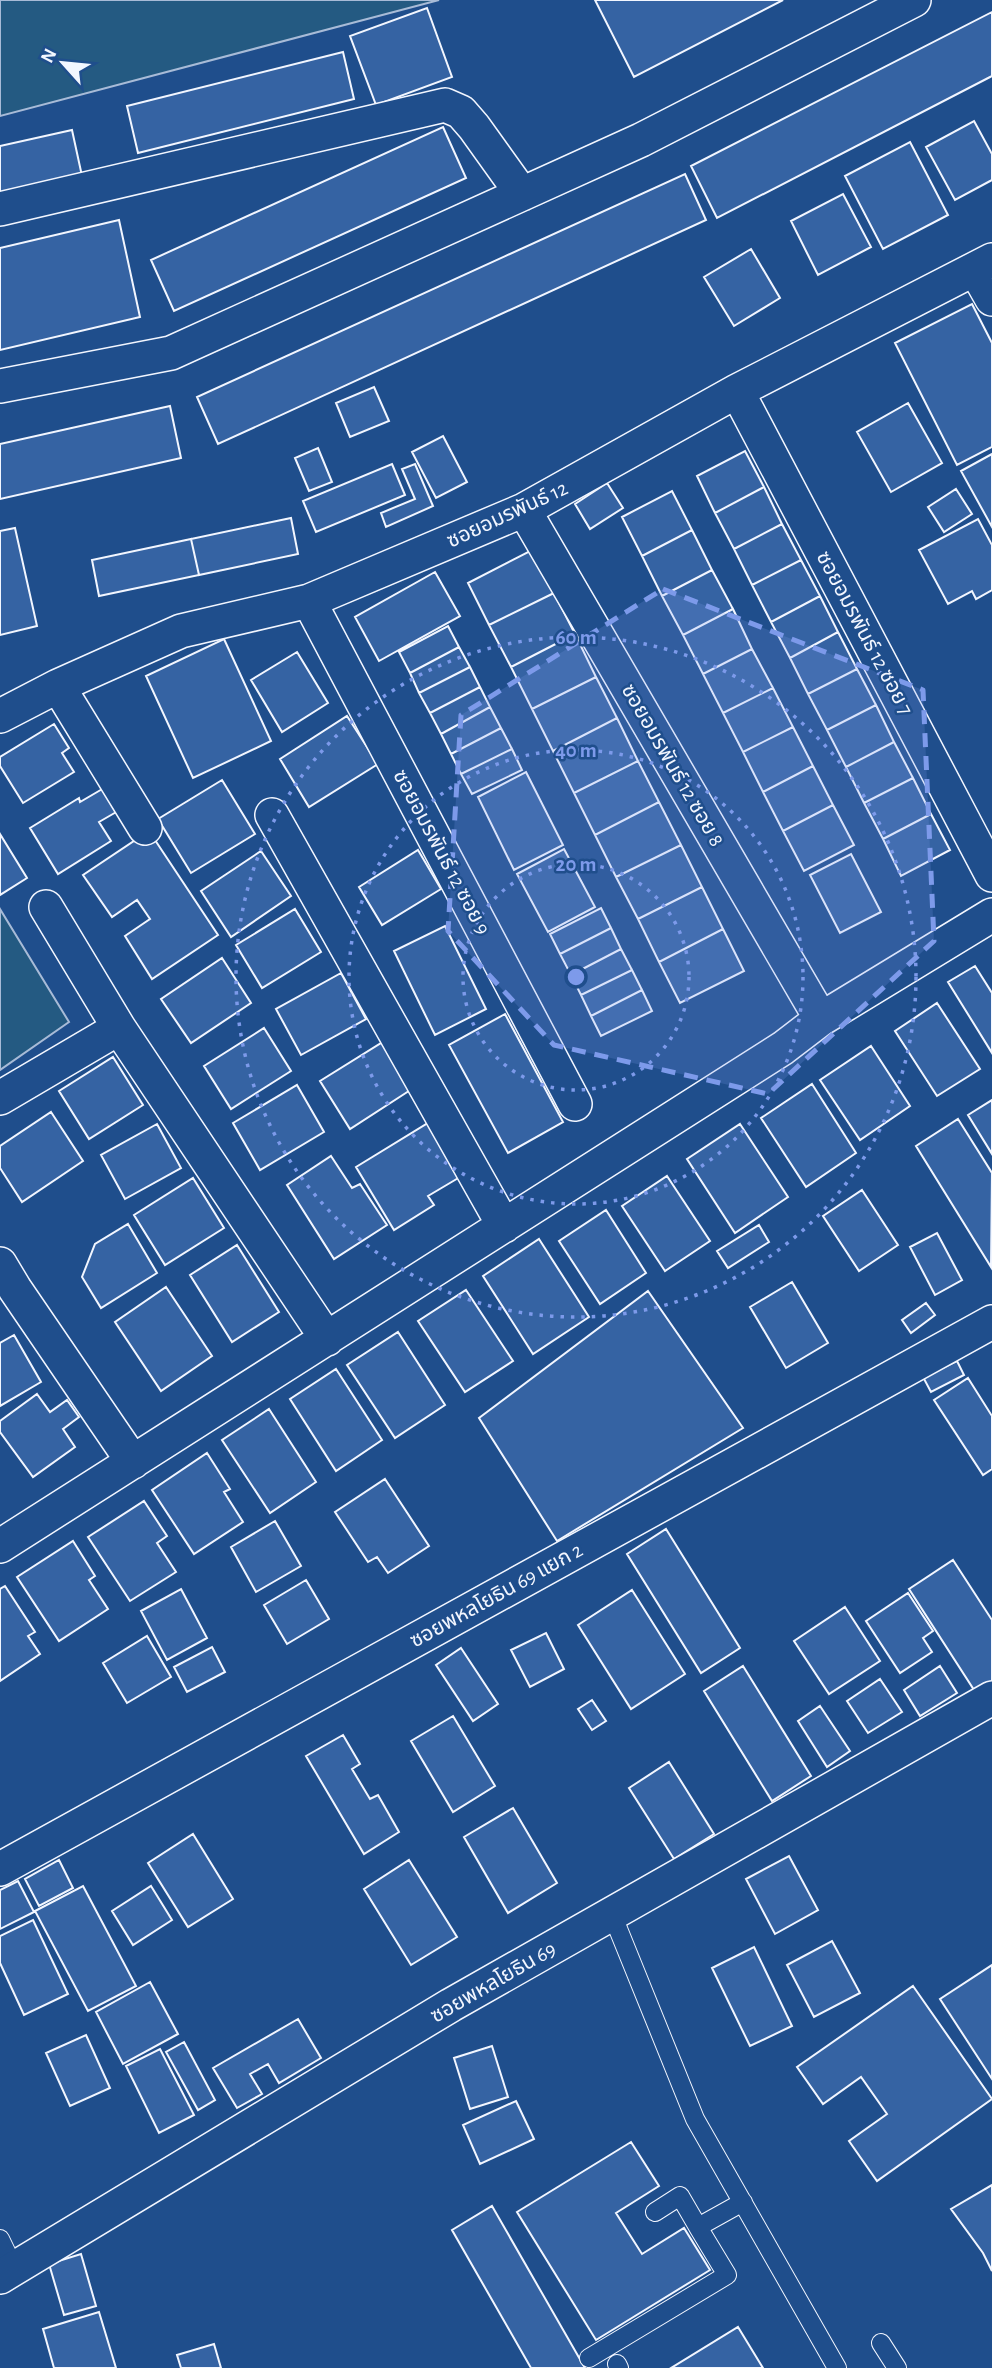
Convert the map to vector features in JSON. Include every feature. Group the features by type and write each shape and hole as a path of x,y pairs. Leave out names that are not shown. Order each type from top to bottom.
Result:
{"street":[{"path":"0,386 171,353 641,140 914,0"},
{"path":"0,209 445,105 461,113 474,127 522,194"},
{"path":"983,265 992,299"},
{"name":"ซอยอมรพันธ์ 12","path":"0,716 58,686 181,631 309,601 524,510 737,391 983,265"},
{"name":"ซอยอมรพันธ์ 12 ซอย 7","path":"737,391 992,875"},
{"name":"ซอยอมรพันธ์ 12 ซอย 8","path":"524,510 821,1019"},
{"name":"ซอยอมรพันธ์ 12 ซอย 9","path":"309,601 575,1104"},
{"path":"58,686 145,828"},
{"path":"272,816 504,1226"},
{"path":"46,907 119,1028 327,1339"},
{"path":"0,1546 783,1048 821,1019 992,915"},
{"path":"0,1098 119,1028"},
{"path":"5,1284 133,1462"},
{"name":"ซอยพหลโยธิน 69 แยก 2","path":"0,1869 992,1322"},
{"name":"ซอยพหลโยธิน 69","path":"7,2272 439,2012 992,1698"}],"lane":[{"path":"612,1914 695,2119 837,2368"},
{"path":"589,2358 727,2275 680,2196 655,2211"},
{"path":"698,2227 743,2202"},
{"path":"0,2239 7,2272"},
{"path":"881,2343 897,2368"}],"highlighted area":[{"path":"663,589 923,690 934,941 768,1094 554,1045 448,931 461,715"}],"shaded area":[{"path":"0,0 439,0 0,116"},
{"path":"0,909 69,1022 0,1070"}],"building":[{"path":"595,0 783,0 634,77"},
{"path":"427,8 452,77 376,105 350,36"},
{"path":"992,12 992,76 717,218 691,166"},
{"path":"343,52 354,99 138,153 127,106"},
{"path":"974,121 992,154 992,180 955,200 926,147"},
{"path":"443,127 466,178 174,311 151,260"},
{"path":"72,130 82,176 0,194 0,146"},
{"path":"910,142 948,215 883,249 845,176"},
{"path":"685,174 706,220 218,444 197,397"},
{"path":"843,194 871,247 818,275 791,221"},
{"path":"119,220 140,317 0,350 0,248"},
{"path":"751,249 780,298 734,326 704,277"},
{"path":"972,304 992,343 992,447 957,465 895,343"},
{"path":"374,387 389,421 350,437 336,403"},
{"path":"908,403 942,463 891,492 857,432"},
{"path":"170,406 181,458 0,499 0,444"},
{"path":"443,436 467,482 436,498 412,452"},
{"path":"318,448 332,482 309,491 295,458"},
{"path":"745,451 764,487 715,513 697,476"},
{"path":"992,454 992,527 961,471"},
{"path":"392,464 405,495 316,532 303,501"},
{"path":"415,464 433,506 386,527 381,513 415,499 402,469"},
{"path":"607,483 623,508 590,529 575,504"},
{"path":"764,487 782,524 734,549 715,513"},
{"path":"956,489 972,514 944,532 928,507"},
{"path":"672,491 692,530 642,556 622,517"},
{"path":"291,518 298,554 199,575 191,539"},
{"path":"978,519 992,545 992,590 976,599 972,591 948,604 919,550"},
{"path":"782,524 801,560 752,585 734,549"},
{"path":"15,528 37,626 0,635 0,531"},
{"path":"692,530 712,570 662,596 642,556"},
{"path":"191,539 199,575 99,596 92,560"},
{"path":"532,550 554,593 489,625 468,583"},
{"path":"801,560 820,596 771,622 752,585"},
{"path":"712,570 733,609 683,635 662,596"},
{"path":"435,572 460,616 379,661 355,617"},
{"path":"554,593 575,634 511,667 489,625"},
{"path":"820,596 838,632 790,658 771,622"},
{"path":"733,609 752,649 703,674 683,635"},
{"path":"448,626 459,647 410,673 399,652"},
{"path":"838,632 857,669 808,694 790,658"},
{"path":"575,634 596,677 532,709 511,667"},
{"path":"224,639 271,741 193,778 146,676"},
{"path":"459,647 470,667 419,693 410,673"},
{"path":"752,649 773,688 723,713 703,674"},
{"path":"297,652 328,703 282,732 251,680"},
{"path":"470,667 480,687 430,713 419,693"},
{"path":"857,669 876,705 827,730 808,694"},
{"path":"596,677 617,718 553,751 532,709"},
{"path":"480,687 490,707 441,734 430,713"},
{"path":"773,688 793,727 743,752 723,713"},
{"path":"876,705 894,742 846,767 827,730"},
{"path":"490,707 501,728 451,754 441,734"},
{"path":"347,716 378,764 309,807 280,759"},
{"path":"617,718 638,761 574,793 553,751"},
{"path":"54,724 69,748 62,753 74,772 23,803 0,766 0,757"},
{"path":"793,727 813,766 763,792 743,752"},
{"path":"501,728 512,749 461,774 451,754"},
{"path":"894,742 913,778 864,803 846,767"},
{"path":"512,749 522,770 472,794 461,774"},
{"path":"638,761 659,802 595,835 574,793"},
{"path":"813,766 833,805 783,831 763,792"},
{"path":"526,772 563,845 514,870 478,797"},
{"path":"913,778 931,814 883,839 864,803"},
{"path":"222,780 255,834 191,873 158,819"},
{"path":"104,788 118,811 99,822 111,841 58,874 30,828 79,798 80,802"},
{"path":"659,802 681,845 616,877 595,835"},
{"path":"833,805 854,845 804,871 783,831"},
{"path":"931,814 950,850 901,876 883,839"},
{"path":"149,831 218,935 152,979 125,936 150,919 137,900 112,917 83,875"},
{"path":"0,834 27,878 0,895"},
{"path":"681,845 702,887 638,919 616,877"},
{"path":"564,849 595,907 548,932 517,874"},
{"path":"418,850 441,889 382,925 359,887"},
{"path":"261,851 291,896 231,937 201,891"},
{"path":"851,854 881,912 840,933 810,875"},
{"path":"702,887 723,929 659,962 638,919"},
{"path":"601,908 611,928 560,954 550,934"},
{"path":"295,909 321,952 262,988 236,945"},
{"path":"445,926 486,1009 435,1035 394,951"},
{"path":"611,928 621,949 571,975 560,954"},
{"path":"723,929 744,971 680,1003 659,962"},
{"path":"621,949 632,970 581,995 571,975"},
{"path":"222,958 251,1003 191,1043 161,999"},
{"path":"975,966 992,993 992,1053 948,982"},
{"path":"632,970 642,990 591,1016 581,995"},
{"path":"341,973 366,1019 301,1055 276,1009"},
{"path":"642,990 652,1011 601,1036 591,1016"},
{"path":"937,1003 980,1069 937,1096 895,1031"},
{"path":"505,1014 563,1122 508,1153 449,1045"},
{"path":"264,1028 291,1071 231,1109 204,1066"},
{"path":"386,1040 415,1087 350,1129 320,1081"},
{"path":"871,1046 910,1106 860,1140 820,1080"},
{"path":"113,1057 143,1105 89,1139 59,1091"},
{"path":"812,1084 856,1153 806,1187 761,1118"},
{"path":"297,1085 324,1132 260,1170 233,1123"},
{"path":"992,1100 992,1154 968,1115"},
{"path":"51,1112 83,1161 22,1202 0,1168 0,1146"},
{"path":"958,1119 992,1173 991,1267 916,1146"},
{"path":"428,1123 460,1177 428,1196 434,1205 394,1230 356,1167"},
{"path":"157,1124 181,1168 125,1199 101,1155"},
{"path":"740,1124 788,1197 735,1233 687,1159"},
{"path":"331,1156 352,1188 360,1184 387,1225 334,1259 287,1185"},
{"path":"667,1176 710,1241 665,1271 622,1206"},
{"path":"193,1178 224,1228 165,1265 134,1215"},
{"path":"862,1190 898,1245 859,1271 823,1216"},
{"path":"606,1210 646,1273 600,1304 559,1241"},
{"path":"128,1224 157,1273 101,1308 82,1277 95,1244"},
{"path":"759,1225 769,1242 728,1268 717,1251"},
{"path":"937,1233 962,1280 935,1295 910,1247"},
{"path":"539,1239 589,1317 533,1354 483,1276"},
{"path":"237,1245 279,1312 232,1342 190,1275"},
{"path":"792,1282 828,1343 786,1368 750,1307"},
{"path":"166,1287 212,1356 161,1391 115,1322"},
{"path":"466,1290 513,1361 465,1392 418,1321"},
{"path":"648,1291 743,1428 557,1541 479,1418"},
{"path":"926,1303 935,1315 911,1333 902,1320"},
{"path":"398,1332 445,1405 395,1438 347,1365"},
{"path":"14,1335 41,1382 0,1406 0,1343"},
{"path":"957,1361 964,1375 931,1392 923,1377"},
{"path":"336,1369 382,1440 336,1471 290,1399"},
{"path":"968,1378 992,1416 992,1469 983,1475 934,1400"},
{"path":"37,1394 50,1412 67,1400 79,1417 63,1429 75,1447 33,1477 0,1432 0,1421"},
{"path":"269,1409 316,1482 270,1513 222,1440"},
{"path":"207,1453 230,1489 224,1492 243,1522 194,1554 152,1490"},
{"path":"385,1479 429,1546 388,1573 377,1557 368,1562 335,1512"},
{"path":"144,1501 167,1536 157,1543 176,1572 130,1601 88,1537"},
{"path":"275,1521 301,1566 256,1592 231,1547"},
{"path":"666,1529 740,1648 701,1673 627,1554"},
{"path":"73,1541 95,1576 89,1580 108,1609 59,1641 17,1577"},
{"path":"953,1560 992,1620 992,1682 976,1693 909,1589"},
{"path":"306,1580 329,1619 287,1644 264,1605"},
{"path":"5,1586 35,1632 28,1636 40,1654 0,1681 0,1589"},
{"path":"181,1589 207,1638 167,1660 141,1611"},
{"path":"632,1590 685,1674 631,1709 578,1625"},
{"path":"908,1593 933,1631 923,1638 932,1652 900,1673 866,1621"},
{"path":"845,1607 880,1661 829,1694 794,1641"},
{"path":"546,1633 564,1669 530,1687 511,1650"},
{"path":"147,1636 171,1677 127,1703 103,1663"},
{"path":"212,1647 225,1672 187,1692 174,1667"},
{"path":"461,1648 498,1704 473,1721 436,1665"},
{"path":"743,1666 811,1776 772,1801 704,1691"},
{"path":"940,1666 957,1693 920,1716 904,1690"},
{"path":"880,1679 902,1712 868,1733 847,1701"},
{"path":"592,1700 606,1721 592,1730 578,1709"},
{"path":"820,1706 850,1751 827,1767 798,1721"},
{"path":"453,1716 495,1786 453,1812 411,1741"},
{"path":"343,1735 360,1764 352,1769 370,1799 378,1795 399,1832 364,1854 306,1756"},
{"path":"669,1762 714,1834 674,1859 629,1788"},
{"path":"513,1808 557,1883 508,1913 464,1837"},
{"path":"193,1834 233,1899 188,1927 148,1863"},
{"path":"789,1856 818,1910 775,1934 746,1879"},
{"path":"59,1860 73,1888 39,1906 25,1879"},
{"path":"409,1860 457,1937 411,1965 364,1889"},
{"path":"18,1881 34,1912 0,1929 0,1890"},
{"path":"83,1886 136,1986 88,2011 35,1911"},
{"path":"151,1886 172,1920 133,1945 112,1911"},
{"path":"33,1920 68,1994 24,2015 0,1963 0,1936"},
{"path":"832,1941 860,1993 814,2017 787,1965"},
{"path":"754,1947 792,2026 750,2046 712,1968"},
{"path":"992,1965 992,2079 940,1999"},
{"path":"150,1982 178,2034 123,2064 96,2012"},
{"path":"913,1986 992,2099 877,2181 849,2141 887,2114 861,2077 823,2104 797,2067"},
{"path":"298,2019 321,2058 279,2083 268,2064 250,2074 262,2094 237,2108 213,2068"},
{"path":"86,2035 110,2088 70,2106 46,2053"},
{"path":"184,2042 215,2100 198,2110 166,2052"},
{"path":"492,2046 508,2097 470,2109 454,2058"},
{"path":"160,2049 194,2115 159,2133 126,2066"},
{"path":"516,2101 534,2139 480,2164 463,2125"},
{"path":"631,2142 659,2186 616,2213 642,2254 684,2228 710,2270 596,2340 517,2212"},
{"path":"992,2185 992,2271 983,2253 951,2209"},
{"path":"492,2206 585,2368 531,2368 452,2230"},
{"path":"81,2254 96,2306 64,2315 49,2264"},
{"path":"99,2312 116,2368 54,2368 43,2329"},
{"path":"738,2327 763,2368 671,2368"},
{"path":"214,2344 221,2368 181,2368 177,2355"}]}
